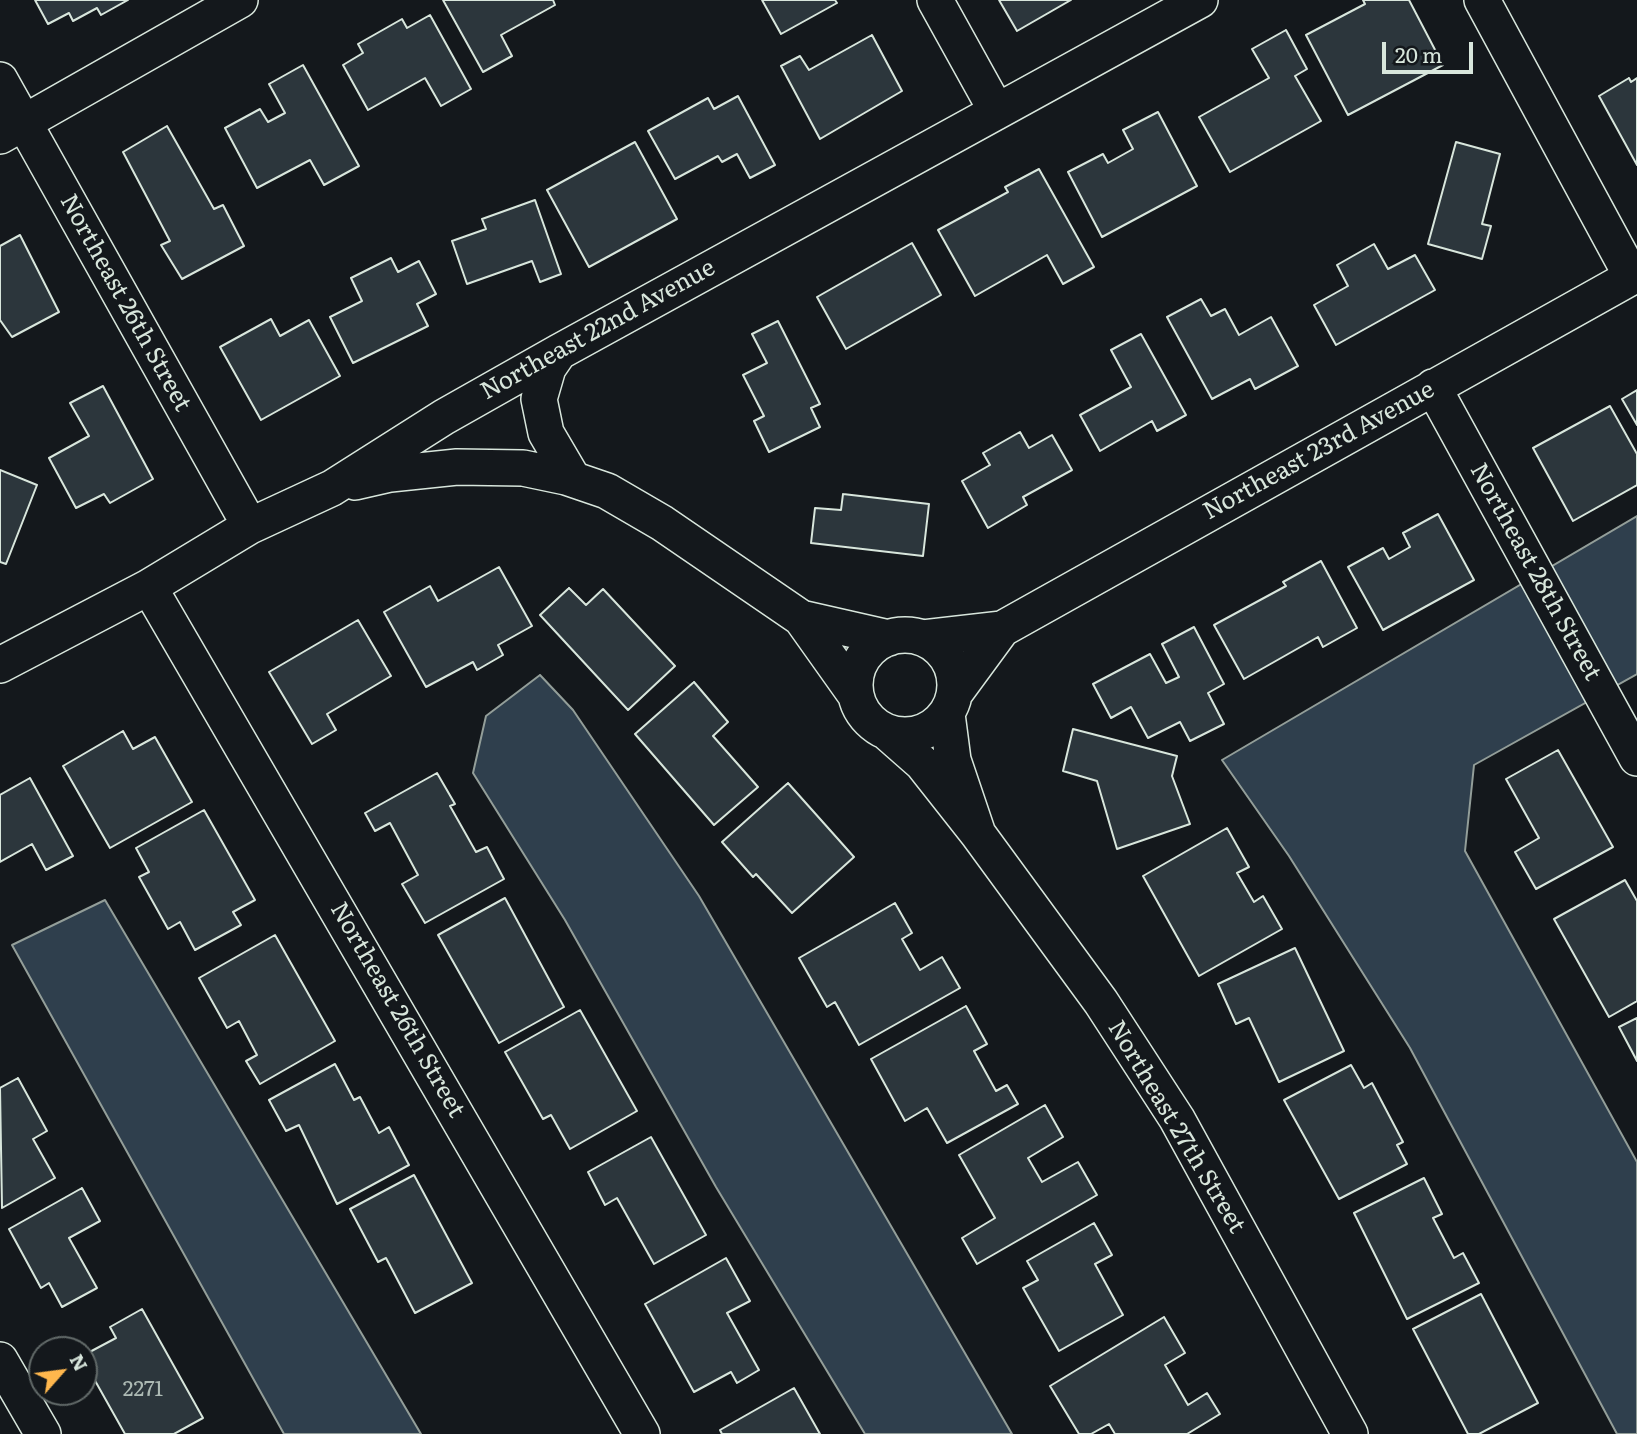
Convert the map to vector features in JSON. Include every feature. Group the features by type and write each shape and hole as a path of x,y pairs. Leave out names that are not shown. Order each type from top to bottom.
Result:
{"street":[{"path":"12,130 240,0"},
{"path":"935,0 996,110"},
{"name":"Northeast 22nd Avenue","path":"0,665 149,587 250,526 332,488 444,417 559,352 1200,0"},
{"path":"1482,0 1635,275"},
{"name":"Northeast 26th Street","path":"0,80 12,130 250,526"},
{"name":"Northeast 23rd Avenue","path":"906,638 1002,629 1635,275"},
{"path":"559,352 548,368 538,398 546,433 573,479"},
{"name":"Northeast 28th Street","path":"1433,387 1637,758"},
{"path":"332,488 390,474 457,467 523,468 573,479 607,491 662,523 801,618 855,694 861,711 873,725 889,734 911,736 931,729 951,703 954,676 948,660 937,647 906,638 801,618"},
{"name":"Northeast 26th Street","path":"149,587 642,1434"},
{"name":"Northeast 23rd Avenue","path":"951,703 1002,629"},
{"path":"855,694 855,676 861,659 873,646 906,638"},
{"name":"Northeast 27th Street","path":"951,703 953,760 978,834"},
{"name":"Northeast 27th Street","path":"889,734 922,763 978,834 1101,1002 1177,1119 1350,1434"},
{"path":"0,1360 43,1434"}],"water":[{"path":"1637,516 1637,674 1474,765 1465,851 1637,1162 1637,1434 1617,1434 1410,1048 1289,856 1222,760"},
{"path":"540,675 573,710 699,896 1012,1434 865,1434 716,1187 565,920 473,773 486,716"},
{"path":"105,900 421,1434 284,1434 12,945"}],"building":[{"path":"35,0 128,0 101,15 97,8 73,21 69,13 48,24"},
{"path":"443,0 553,0 555,5 501,35 512,56 483,72"},
{"path":"762,0 835,0 837,3 781,34"},
{"path":"999,0 1071,0 1017,31"},
{"path":"1363,0 1409,0 1443,65 1348,115 1306,35 1365,4"},
{"path":"430,15 471,89 441,106 425,78 368,110 343,65 363,53 358,44 402,19 407,28"},
{"path":"1286,30 1307,69 1295,76 1321,121 1230,172 1199,117 1269,78 1252,49"},
{"path":"872,35 902,91 820,139 781,66 800,56 809,70"},
{"path":"303,65 359,166 324,185 310,160 257,188 225,128 260,109 268,122 285,113 269,84"},
{"path":"1629,78 1631,82 1637,78 1637,165 1599,96"},
{"path":"738,96 775,165 750,178 737,154 722,162 718,156 675,179 648,131 708,98 714,109"},
{"path":"1158,112 1197,186 1102,237 1068,172 1103,154 1108,163 1133,149 1123,130"},
{"path":"167,126 214,209 223,205 244,246 182,279 161,245 170,241 123,152"},
{"path":"635,142 677,219 589,267 547,190"},
{"path":"1456,142 1500,154 1482,224 1491,226 1482,259 1428,244"},
{"path":"1039,169 1094,267 1063,284 1047,255 975,296 938,230 1008,192 1005,187"},
{"path":"535,200 561,274 540,282 532,261 467,284 452,241 486,229 482,219"},
{"path":"20,235 59,312 12,337 0,320 0,246"},
{"path":"912,243 941,295 846,349 817,297"},
{"path":"1374,244 1388,269 1415,255 1435,290 1336,345 1314,305 1348,286 1337,265"},
{"path":"391,258 398,272 419,261 436,294 417,304 428,326 353,363 330,317 362,301 351,278"},
{"path":"1201,299 1211,316 1225,309 1239,335 1271,317 1298,366 1255,389 1250,379 1212,399 1167,317"},
{"path":"271,319 280,336 309,320 340,376 261,420 220,347"},
{"path":"778,321 820,404 811,408 820,427 769,452 754,421 764,416 743,375 767,363 752,334"},
{"path":"1141,334 1186,415 1157,431 1152,421 1100,451 1080,415 1131,387 1111,350"},
{"path":"103,386 153,479 110,503 104,494 76,508 49,458 89,436 70,403"},
{"path":"1637,390 1637,425 1622,399"},
{"path":"1610,406 1637,454 1637,485 1573,521 1533,448"},
{"path":"1020,432 1029,448 1052,435 1072,470 1023,497 1027,505 988,528 962,481 990,465 983,453"},
{"path":"0,470 37,485 6,564 0,562"},
{"path":"843,494 929,504 923,556 811,543 815,508 841,510"},
{"path":"1438,514 1474,580 1383,630 1348,567 1383,548 1389,559 1410,547 1403,533"},
{"path":"1321,561 1357,628 1323,647 1318,637 1244,679 1214,625 1286,586 1283,582"},
{"path":"499,567 532,626 498,645 503,655 477,670 473,662 426,687 384,612 430,586 438,601"},
{"path":"569,588 586,605 603,589 675,666 628,710 540,615"},
{"path":"358,620 391,676 327,714 336,730 312,744 269,672"},
{"path":"1194,627 1224,684 1208,693 1224,724 1190,741 1180,722 1148,738 1131,707 1111,718 1093,684 1150,654 1166,683 1179,677 1162,644"},
{"path":"694,682 728,722 713,736 758,787 714,825 635,734"},
{"path":"1073,729 1177,756 1172,776 1190,824 1117,849 1097,781 1063,771"},
{"path":"123,731 133,749 155,737 192,802 110,848 63,766"},
{"path":"1558,750 1613,847 1536,889 1515,852 1539,838 1506,779"},
{"path":"437,773 455,804 450,806 476,852 487,847 504,879 425,923 402,884 418,875 390,823 375,831 365,813"},
{"path":"30,778 73,856 46,870 32,844 0,862 0,795"},
{"path":"788,783 854,857 792,913 756,874 753,877 722,842"},
{"path":"204,810 255,900 233,912 241,925 195,950 180,922 168,929 139,877 149,872 136,848"},
{"path":"1227,828 1249,867 1237,873 1254,902 1263,896 1282,929 1199,976 1143,876"},
{"path":"1625,880 1637,901 1637,1001 1609,1017 1554,919"},
{"path":"505,898 564,1007 499,1043 438,935"},
{"path":"895,903 912,933 902,939 920,970 942,957 960,988 859,1045 835,1002 827,1007 799,958"},
{"path":"275,935 335,1041 260,1084 246,1061 257,1055 239,1021 227,1028 199,978"},
{"path":"1295,948 1344,1051 1279,1082 1249,1018 1236,1024 1218,984"},
{"path":"966,1006 987,1044 974,1051 996,1091 1007,1085 1018,1104 947,1143 927,1108 905,1121 871,1059"},
{"path":"580,1010 637,1111 570,1149 551,1115 543,1119 505,1052"},
{"path":"1637,1018 1637,1061 1619,1027"},
{"path":"335,1064 354,1100 360,1097 379,1133 389,1127 409,1165 337,1204 299,1125 286,1131 269,1100"},
{"path":"1351,1065 1364,1088 1372,1083 1403,1142 1397,1145 1407,1164 1339,1199 1284,1100"},
{"path":"18,1078 47,1131 33,1139 55,1178 2,1208 0,1088"},
{"path":"1045,1105 1063,1137 1028,1158 1042,1182 1078,1162 1097,1195 977,1264 962,1238 995,1218 959,1155"},
{"path":"651,1137 706,1235 654,1264 617,1198 605,1205 588,1172"},
{"path":"414,1175 472,1283 415,1313 386,1258 378,1262 350,1209"},
{"path":"1424,1178 1442,1214 1433,1218 1454,1258 1463,1253 1479,1283 1407,1319 1354,1213"},
{"path":"82,1188 100,1221 69,1238 97,1288 62,1307 49,1283 41,1288 9,1229"},
{"path":"1094,1223 1112,1255 1095,1264 1123,1315 1059,1351 1023,1288 1038,1280 1027,1261"},
{"path":"726,1258 750,1301 727,1313 759,1370 737,1383 731,1372 694,1392 645,1304"},
{"path":"1481,1294 1538,1403 1479,1434 1468,1434 1413,1329"},
{"path":"142,1309 203,1418 174,1434 125,1434 98,1386 98,1348 116,1338 110,1327"},
{"path":"1164,1317 1185,1353 1165,1365 1188,1405 1207,1393 1220,1414 1187,1434 1115,1434 1109,1424 1091,1434 1079,1434 1050,1386"},
{"path":"794,1388 820,1434 722,1434 720,1430"}]}
